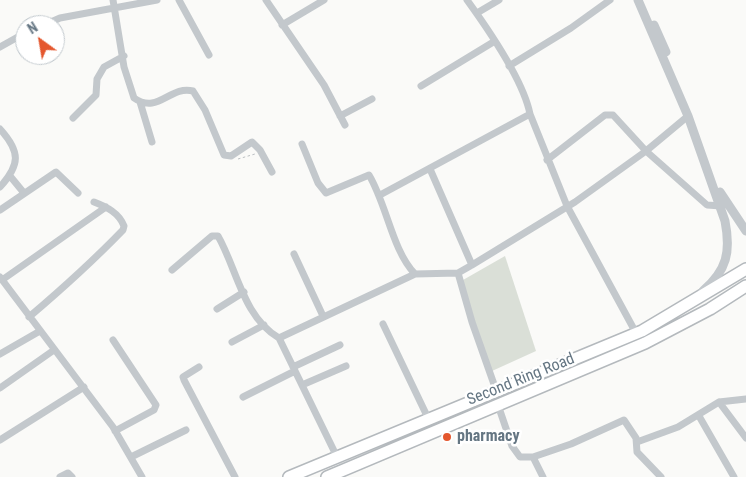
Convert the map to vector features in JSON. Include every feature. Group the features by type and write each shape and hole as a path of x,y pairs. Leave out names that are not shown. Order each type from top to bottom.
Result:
{"highway":[{"name":"Second Ring Road","path":"289,477 636,333 746,270"},
{"name":"Second Ring Road","path":"327,477 644,343 710,309 746,286"}],"street":[{"path":"65,17 114,4 157,0"},
{"path":"179,0 209,55"},
{"path":"266,0 324,85 345,125"},
{"path":"282,25 324,0"},
{"path":"467,0 509,66 567,206 636,333"},
{"path":"477,13 500,0"},
{"path":"509,66 571,28 610,0"},
{"path":"638,0 688,116 721,206 728,236 726,261 716,277 688,304"},
{"path":"642,0 681,90 712,176 723,197 746,231"},
{"path":"114,4 124,56 124,67 131,93 140,102 152,142"},
{"path":"0,48 15,39"},
{"path":"421,86 494,41"},
{"path":"73,118 96,95 97,79 104,67 124,56"},
{"path":"140,102 153,104 184,90 193,91 205,110 224,155 228,157 252,142 260,150 272,172"},
{"path":"340,116 372,99"},
{"path":"380,195 504,126 530,114"},
{"path":"547,160 609,114 616,117 646,151 707,205 721,206"},
{"path":"279,338 415,274 458,273 567,206 646,151 688,116"},
{"path":"0,130 13,146 16,156 15,167 0,187"},
{"path":"302,144 324,192 328,193 367,175 380,195 406,262 415,274"},
{"path":"430,168 472,265"},
{"path":"0,210 56,172 78,194"},
{"path":"10,176 24,194"},
{"path":"30,317 74,279 94,256 122,230 123,222 106,207 94,202"},
{"path":"106,207 1,278 84,387 115,431 142,477"},
{"path":"172,270 212,236 218,236 252,310 264,325 279,338 337,457"},
{"path":"294,254 323,316"},
{"path":"458,273 472,322 496,390"},
{"path":"216,309 244,292"},
{"path":"383,324 428,418"},
{"path":"232,342 264,325"},
{"path":"0,354 40,331"},
{"path":"113,340 156,405 154,410 115,431"},
{"path":"243,397 340,345"},
{"path":"0,388 54,350"},
{"path":"302,385 346,366"},
{"path":"199,367 183,377 235,477"},
{"path":"0,440 84,387"},
{"path":"637,442 678,427 699,416 719,402 746,399"},
{"path":"719,402 746,438"},
{"path":"498,405 514,450 520,457 533,457 582,440 621,420 627,421 637,442 637,452 661,477"},
{"path":"699,416 734,477"},
{"path":"130,457 186,430"},
{"path":"533,457 543,477"},
{"path":"60,477 68,474 72,477"}],"path":[{"path":"228,157 241,160 251,157 260,150"}],"shaded area":[{"path":"505,256 536,351 492,371 462,284 463,280"}],"place":[{"name":"pharmacy","path":"447,437"}]}
